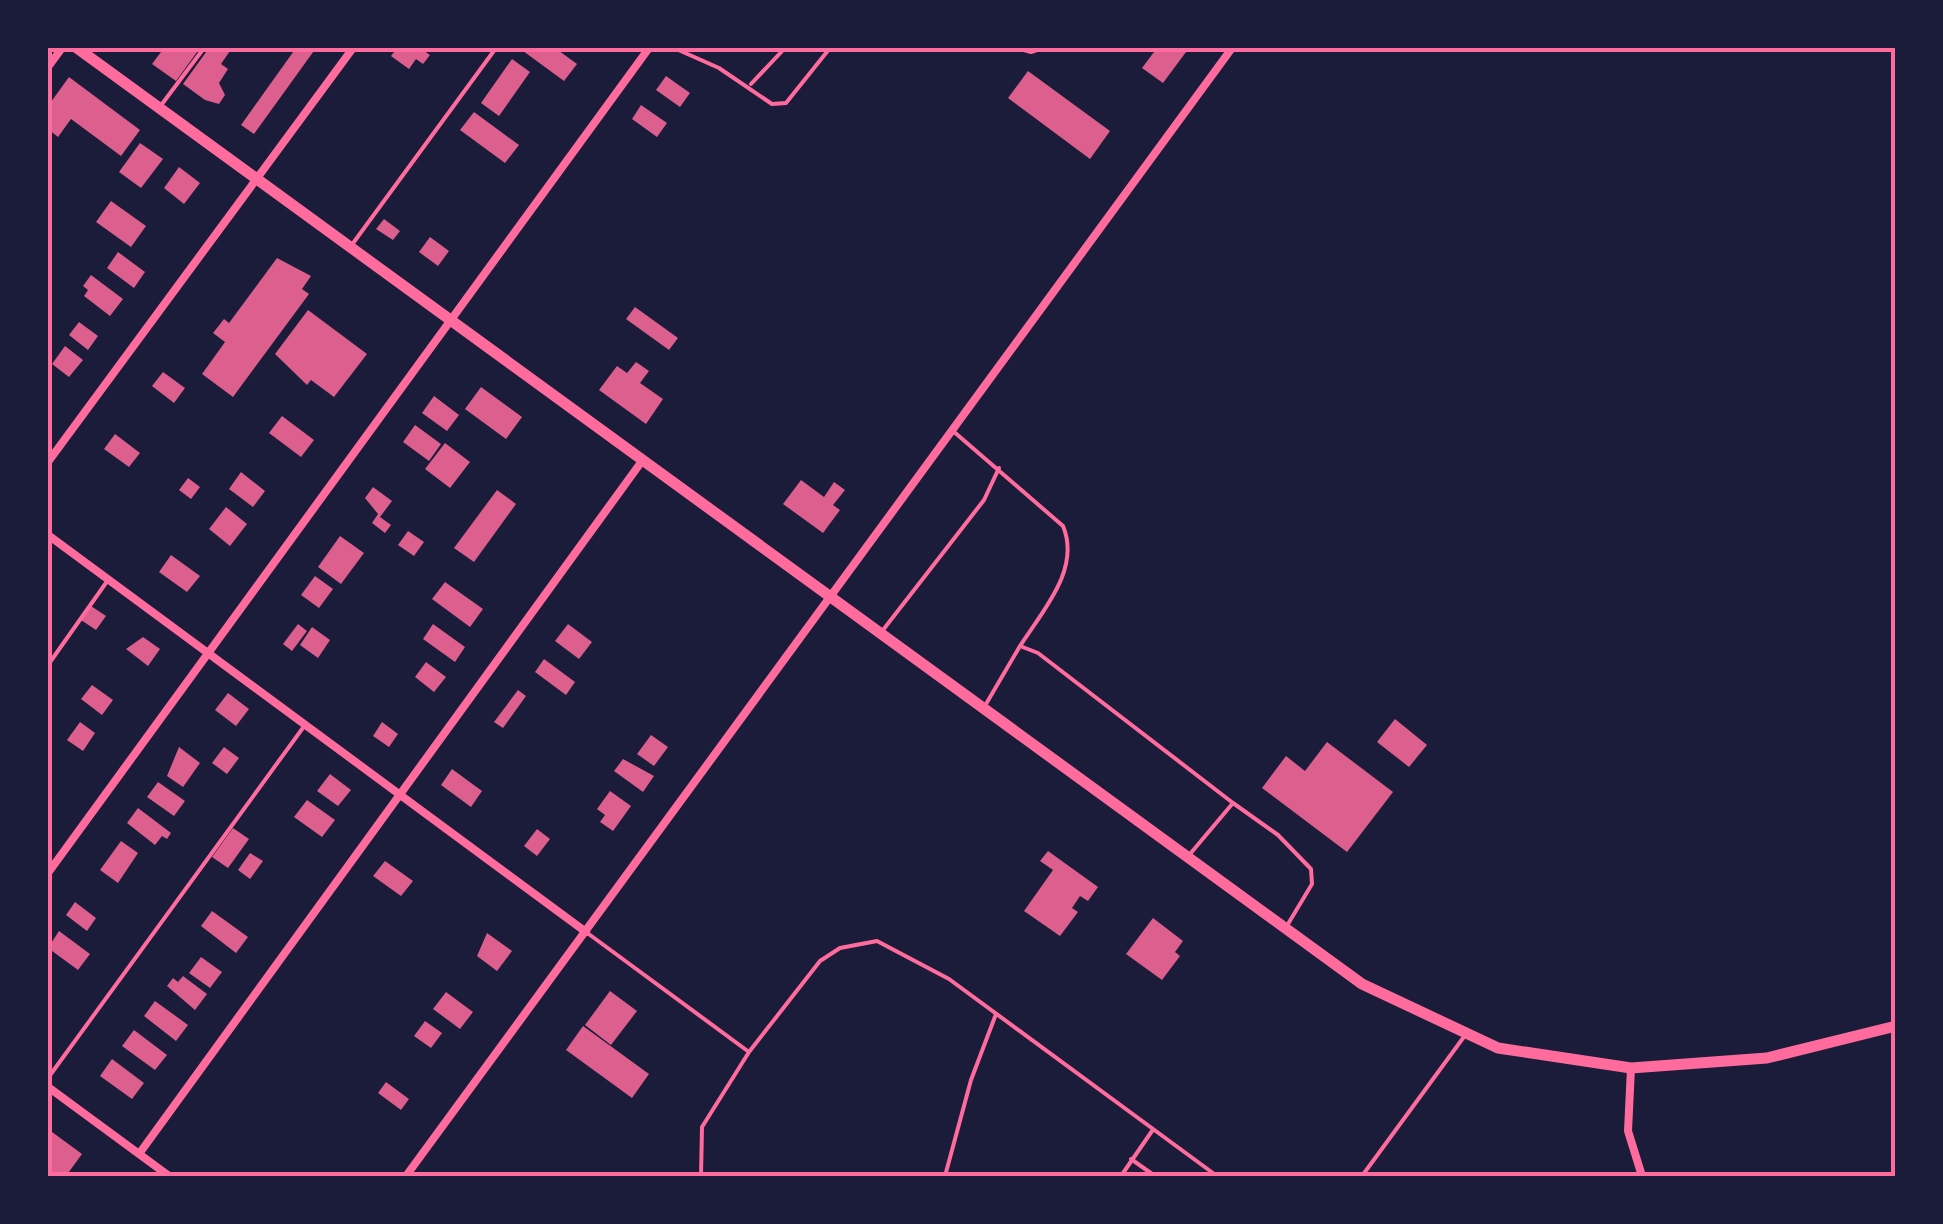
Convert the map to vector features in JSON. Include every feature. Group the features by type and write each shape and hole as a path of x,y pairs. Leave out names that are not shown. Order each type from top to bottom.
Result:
{"main road":[{"path":"77,48 1362,984 1498,1048 1632,1068 1768,1058 1896,1026"}],"street":[{"path":"48,67 62,48"},
{"path":"48,462 353,48"},
{"path":"48,874 649,48"},
{"path":"406,1176 1232,48"},
{"path":"139,1154 642,461"},
{"path":"48,535 586,932"},
{"path":"1632,1068 1628,1131 1642,1176"},
{"path":"48,1087 169,1176"}],"lane":[{"path":"160,108 204,48"},
{"path":"350,247 496,48"},
{"path":"674,48 749,86 772,104 786,103 830,48"},
{"path":"749,86 785,48"},
{"path":"1017,48 1032,52 1043,48"},
{"path":"950,429 1064,526 1072,546 1063,578 982,709"},
{"path":"879,634 984,500 999,468"},
{"path":"48,665 108,580"},
{"path":"1020,646 1038,653 1113,708 1278,834 1311,868 1312,884 1285,928"},
{"path":"48,1078 305,725"},
{"path":"1187,858 1234,803"},
{"path":"586,932 749,1052"},
{"path":"701,1176 702,1127 749,1052 820,961 840,948 877,941 949,979 1217,1176"},
{"path":"944,1176 971,1080 996,1014"},
{"path":"1362,1176 1466,1034"},
{"path":"1121,1176 1153,1129"},
{"path":"1131,1158 1154,1176"}],"building":[{"path":"164,48 200,48 176,81 152,64"},
{"path":"209,48 232,48 221,64 228,69 219,83 225,95 219,104 205,100 183,84"},
{"path":"296,48 316,48 254,134 241,125"},
{"path":"397,48 420,48 430,55 423,64 416,59 409,69 391,56"},
{"path":"519,48 555,48 577,64 564,81"},
{"path":"1157,48 1189,48 1163,83 1142,68"},
{"path":"512,59 530,72 499,116 481,103"},
{"path":"1028,71 1110,131 1090,159 1008,98"},
{"path":"666,76 690,93 680,107 656,90"},
{"path":"69,77 140,130 121,156 71,119 58,137 48,129 48,106"},
{"path":"641,105 667,123 657,137 632,119"},
{"path":"474,112 519,145 505,163 460,130"},
{"path":"140,143 163,159 141,188 119,172"},
{"path":"179,167 200,183 184,204 164,188"},
{"path":"111,201 146,226 131,247 96,222"},
{"path":"384,219 400,231 393,240 376,229"},
{"path":"430,237 449,251 438,266 419,252"},
{"path":"118,252 145,272 134,288 107,268"},
{"path":"277,258 311,276 302,289 309,294 233,397 202,374 225,342 213,333 224,319 229,323"},
{"path":"91,275 123,299 110,316 84,296 88,290 83,286"},
{"path":"635,307 678,338 669,350 626,319"},
{"path":"308,310 367,354 334,397 311,380 307,385 275,354"},
{"path":"79,322 98,336 88,350 69,335"},
{"path":"65,346 83,360 69,377 52,364"},
{"path":"636,362 649,371 640,383 663,399 646,424 599,390 617,366 627,373"},
{"path":"163,372 185,388 174,403 152,386"},
{"path":"481,387 522,417 506,439 465,409"},
{"path":"434,396 459,415 447,431 422,413"},
{"path":"282,416 314,440 301,457 269,433"},
{"path":"415,425 441,444 429,461 403,442"},
{"path":"115,434 140,453 129,467 104,449"},
{"path":"445,443 470,462 450,488 425,469"},
{"path":"241,472 265,491 253,507 229,489"},
{"path":"188,478 200,487 191,499 179,490"},
{"path":"801,480 824,497 834,482 845,490 833,505 840,510 823,533 783,504"},
{"path":"373,487 392,501 380,517 391,525 385,533 372,523 378,514 365,498"},
{"path":"497,490 516,504 474,562 454,548"},
{"path":"226,507 247,524 230,546 209,529"},
{"path":"408,531 424,542 414,556 398,545"},
{"path":"340,536 364,553 341,584 318,567"},
{"path":"171,555 200,576 187,592 159,572"},
{"path":"315,576 333,589 319,608 301,595"},
{"path":"445,582 483,609 470,627 432,599"},
{"path":"91,606 106,616 96,630 81,620"},
{"path":"298,624 307,631 292,651 283,644"},
{"path":"433,624 465,647 455,662 423,639"},
{"path":"568,624 592,642 579,659 555,641"},
{"path":"312,627 330,640 318,658 300,645"},
{"path":"143,637 160,649 148,666 126,649"},
{"path":"544,659 575,682 566,695 535,672"},
{"path":"426,662 446,677 434,692 415,677"},
{"path":"92,685 113,700 102,715 81,699"},
{"path":"518,690 526,696 503,728 494,722"},
{"path":"228,693 249,709 236,726 215,710"},
{"path":"1395,719 1427,745 1409,767 1377,742"},
{"path":"80,722 95,733 83,751 67,740"},
{"path":"382,722 398,734 389,747 373,736"},
{"path":"651,735 668,747 654,766 637,754"},
{"path":"1327,742 1393,792 1347,852 1262,788 1286,756 1305,771"},
{"path":"179,747 200,763 183,787 167,776"},
{"path":"224,747 239,758 227,774 212,763"},
{"path":"623,759 654,776 643,792 614,771"},
{"path":"452,769 482,791 471,807 441,785"},
{"path":"330,774 351,790 338,806 317,791"},
{"path":"158,782 185,801 174,816 147,797"},
{"path":"610,791 631,806 613,831 600,822 605,815 597,809"},
{"path":"307,800 335,820 322,837 294,817"},
{"path":"138,808 171,833 167,839 162,836 155,845 127,823"},
{"path":"233,828 249,839 228,868 212,857"},
{"path":"537,829 550,839 537,856 524,846"},
{"path":"121,841 138,853 118,883 100,870"},
{"path":"1048,851 1098,887 1088,901 1080,896 1072,908 1078,912 1060,936 1024,911 1053,870 1040,861"},
{"path":"250,853 263,861 250,879 238,870"},
{"path":"385,861 413,881 401,896 373,876"},
{"path":"75,902 96,918 87,931 66,915"},
{"path":"212,911 248,937 236,953 201,926"},
{"path":"1153,918 1183,941 1175,952 1180,956 1162,980 1126,954"},
{"path":"59,931 90,954 78,970 48,948"},
{"path":"487,933 512,951 497,971 477,956"},
{"path":"201,957 222,972 210,988 189,973"},
{"path":"183,976 207,994 195,1010 167,986 173,978 178,982"},
{"path":"610,991 637,1011 611,1045 585,1025"},
{"path":"446,992 473,1012 460,1029 433,1009"},
{"path":"155,1001 188,1025 176,1041 144,1016"},
{"path":"425,1021 442,1033 431,1048 414,1036"},
{"path":"583,1026 649,1074 632,1098 566,1050"},
{"path":"134,1030 167,1055 155,1070 122,1046"},
{"path":"112,1059 144,1083 132,1099 100,1076"},
{"path":"386,1082 409,1099 401,1110 378,1093"},
{"path":"48,1129 82,1154 66,1176 48,1176"}]}
